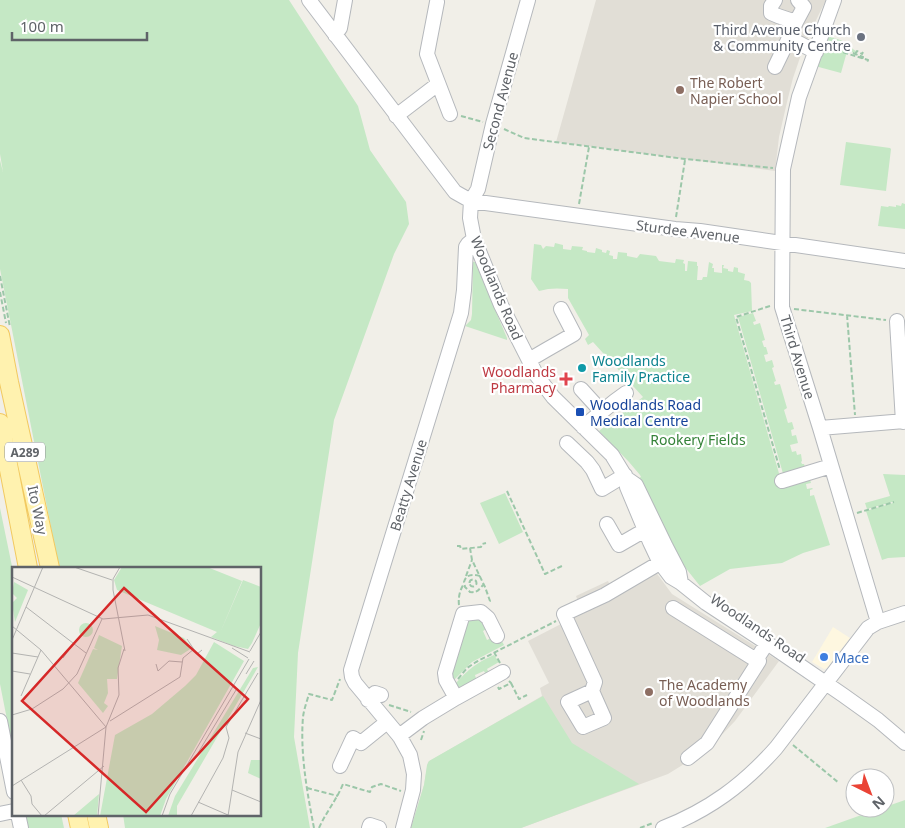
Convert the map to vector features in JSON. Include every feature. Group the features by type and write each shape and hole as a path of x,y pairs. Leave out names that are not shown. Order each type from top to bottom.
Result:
{"main road":[{"name":"Ito Way","path":"0,335 50,567"},
{"name":"Ito Way","path":"0,423 28,567"}],"street":[{"path":"309,0 455,192 471,201"},
{"path":"335,34 340,28 345,0"},
{"name":"Second Avenue","path":"471,201 478,189 493,124 528,0"},
{"path":"775,0 771,6 771,12 796,22"},
{"path":"775,67 804,7 798,0"},
{"name":"Third Avenue","path":"834,0 799,97 783,169 782,305 878,622"},
{"path":"437,2 427,54 450,114"},
{"path":"789,38 817,48"},
{"path":"396,116 438,84"},
{"name":"Sturdee Avenue","path":"471,201 905,261"},
{"name":"Woodlands Road","path":"471,201 470,218 474,239 501,306 537,376 553,396 612,456 626,476 636,485 671,577 878,720 905,743"},
{"name":"Beatty Avenue","path":"351,670 461,313 464,290 465,248 474,239"},
{"path":"529,360 574,334 561,309"},
{"path":"820,428 904,421 897,322"},
{"path":"581,389 602,412"},
{"path":"583,427 626,393"},
{"path":"568,443 593,470 602,489 626,476"},
{"path":"783,481 830,466"},
{"name":"Woodlands Road","path":"626,476 627,488 645,530 666,560"},
{"path":"607,524 619,545 645,530"},
{"path":"592,691 595,682 564,614 605,595 666,560"},
{"path":"673,608 759,661 707,743 688,758"},
{"path":"456,698 445,678 445,669 462,614 480,611 489,620 497,636"},
{"path":"658,825 692,816 725,796 744,781 776,748 866,631 878,622 905,613"},
{"path":"756,660 767,643"},
{"path":"351,670 354,682 399,736 407,749 413,767 412,795 403,828"},
{"path":"399,736 423,718 456,698 507,678"},
{"path":"368,700 375,694 382,695"},
{"path":"340,766 353,738 361,743 387,722"},
{"path":"1,727 12,782"},
{"path":"370,828 370,825 379,828"}],"path":[{"path":"817,48 847,54 868,60 867,62"},
{"path":"847,54 848,51 863,57 862,59"},
{"path":"855,54 856,51 862,54 864,52"},
{"path":"450,114 493,124 524,138 685,159 783,169"},
{"path":"577,216 589,146"},
{"path":"675,229 685,159"},
{"path":"783,481 736,317 782,305 897,322"},
{"path":"847,315 855,425"},
{"path":"507,491 545,574 564,565"},
{"path":"846,516 894,502"},
{"path":"457,546 460,546 461,549 481,547 482,544 486,543"},
{"path":"471,547 472,560 490,601 482,613"},
{"path":"472,560 464,582 465,587 470,592 474,592 478,591 484,584"},
{"path":"466,578 472,574 480,576"},
{"path":"473,587 474,592"},
{"path":"449,686 469,666 565,617"},
{"path":"314,828 306,788 303,736 304,715 309,694 332,700 340,679 351,670"},
{"path":"507,678 519,699 527,695"},
{"path":"382,695 385,696 384,703 412,712 415,716"},
{"path":"421,740 425,729"},
{"path":"791,744 839,783"},
{"path":"319,828 343,784 370,792 372,787 381,784 412,795"},
{"path":"306,788 338,796"},
{"path":"640,828 658,825"}],"shaded area":[{"name":"The Robert Napier School","path":"596,0 826,0 804,46 793,78 779,137 775,171 556,142"},
{"name":"The Academy of Woodlands","path":"649,563 672,594 779,661 735,721 715,742 668,774 521,828 411,828 424,785 428,762 542,696 540,688 549,683 528,641 561,624 556,615 579,604 576,596 608,581 611,588"},
{"path":"833,627 850,638 827,668 824,669 812,662"}],"green space":[{"path":"0,0 289,0 358,106 370,150 406,202 409,224 394,254 334,420 298,653 294,737 310,828 125,828 123,816 261,816 261,567 59,567 0,269 0,160 3,172 0,154"},
{"path":"828,36 849,43 848,46 856,51 854,53 849,51 846,55 841,73 815,66"},
{"path":"846,142 891,149 886,191 840,185"},
{"path":"902,203 905,204 905,229 878,226 881,206 896,207 896,205 901,206"},
{"name":"Rookery Fields","path":"555,243 563,245 563,249 571,250 572,246 583,247 582,250 595,253 596,248 606,253 607,250 610,251 609,255 613,256 613,259 617,259 618,252 627,253 627,256 637,258 640,254 656,256 659,261 675,263 676,259 684,260 685,271 687,271 688,261 697,262 697,280 707,277 709,262 713,264 714,272 722,273 722,265 724,265 723,268 728,269 728,271 733,272 734,267 738,268 738,272 745,274 744,280 751,283 752,311 734,315 782,484 809,476 811,483 806,484 807,489 813,489 810,490 810,496 814,495 830,545 803,553 782,563 730,569 700,586 675,553 639,478 641,477 640,475 599,431 643,397 593,342 588,345 585,339 589,335 568,298 568,289 553,288 539,291 531,279 534,244 541,245 543,249 546,246 554,247"},
{"path":"473,262 475,262 507,340 465,326 471,320 472,314"},
{"path":"753,313 756,321 753,322 754,325 760,323 765,340 762,341 768,354 764,355 766,362 772,360 775,385 780,384 787,408 784,410 788,423 792,422 794,429 791,430 792,436 796,435 798,443 790,445 792,452 796,451 797,455 801,454 801,462 806,470 784,477 738,317"},
{"path":"883,474 905,475 905,557 882,560 866,511 893,503 867,509 865,503 890,496"},
{"path":"505,493 523,532 499,544 480,503"},
{"path":"0,508 12,567 12,745 0,684"},
{"path":"483,620 488,628 483,631 487,640 499,636 504,645 472,662 451,683 452,670 467,622"},
{"path":"494,655 499,662 487,669 490,675 487,677 484,671 475,675 477,682 457,690 456,683 465,674 477,664"},
{"path":"543,696 572,743 639,784 521,828 411,828 429,761"},
{"path":"905,800 905,828 825,828 853,818 895,818 895,804"},
{"path":"25,816 61,816 64,828 28,828"}],"place":[{"name":"Third Avenue Church & Community Centre","path":"861,37"},
{"name":"The Robert Napier School","path":"680,90"},
{"name":"Woodlands Family Practice","path":"582,368"},
{"name":"Woodlands Pharmacy","path":"566,379"},
{"name":"Woodlands Road Medical Centre","path":"580,412"},
{"name":"Mace","path":"824,657"},
{"name":"The Academy of Woodlands","path":"649,692"}]}
